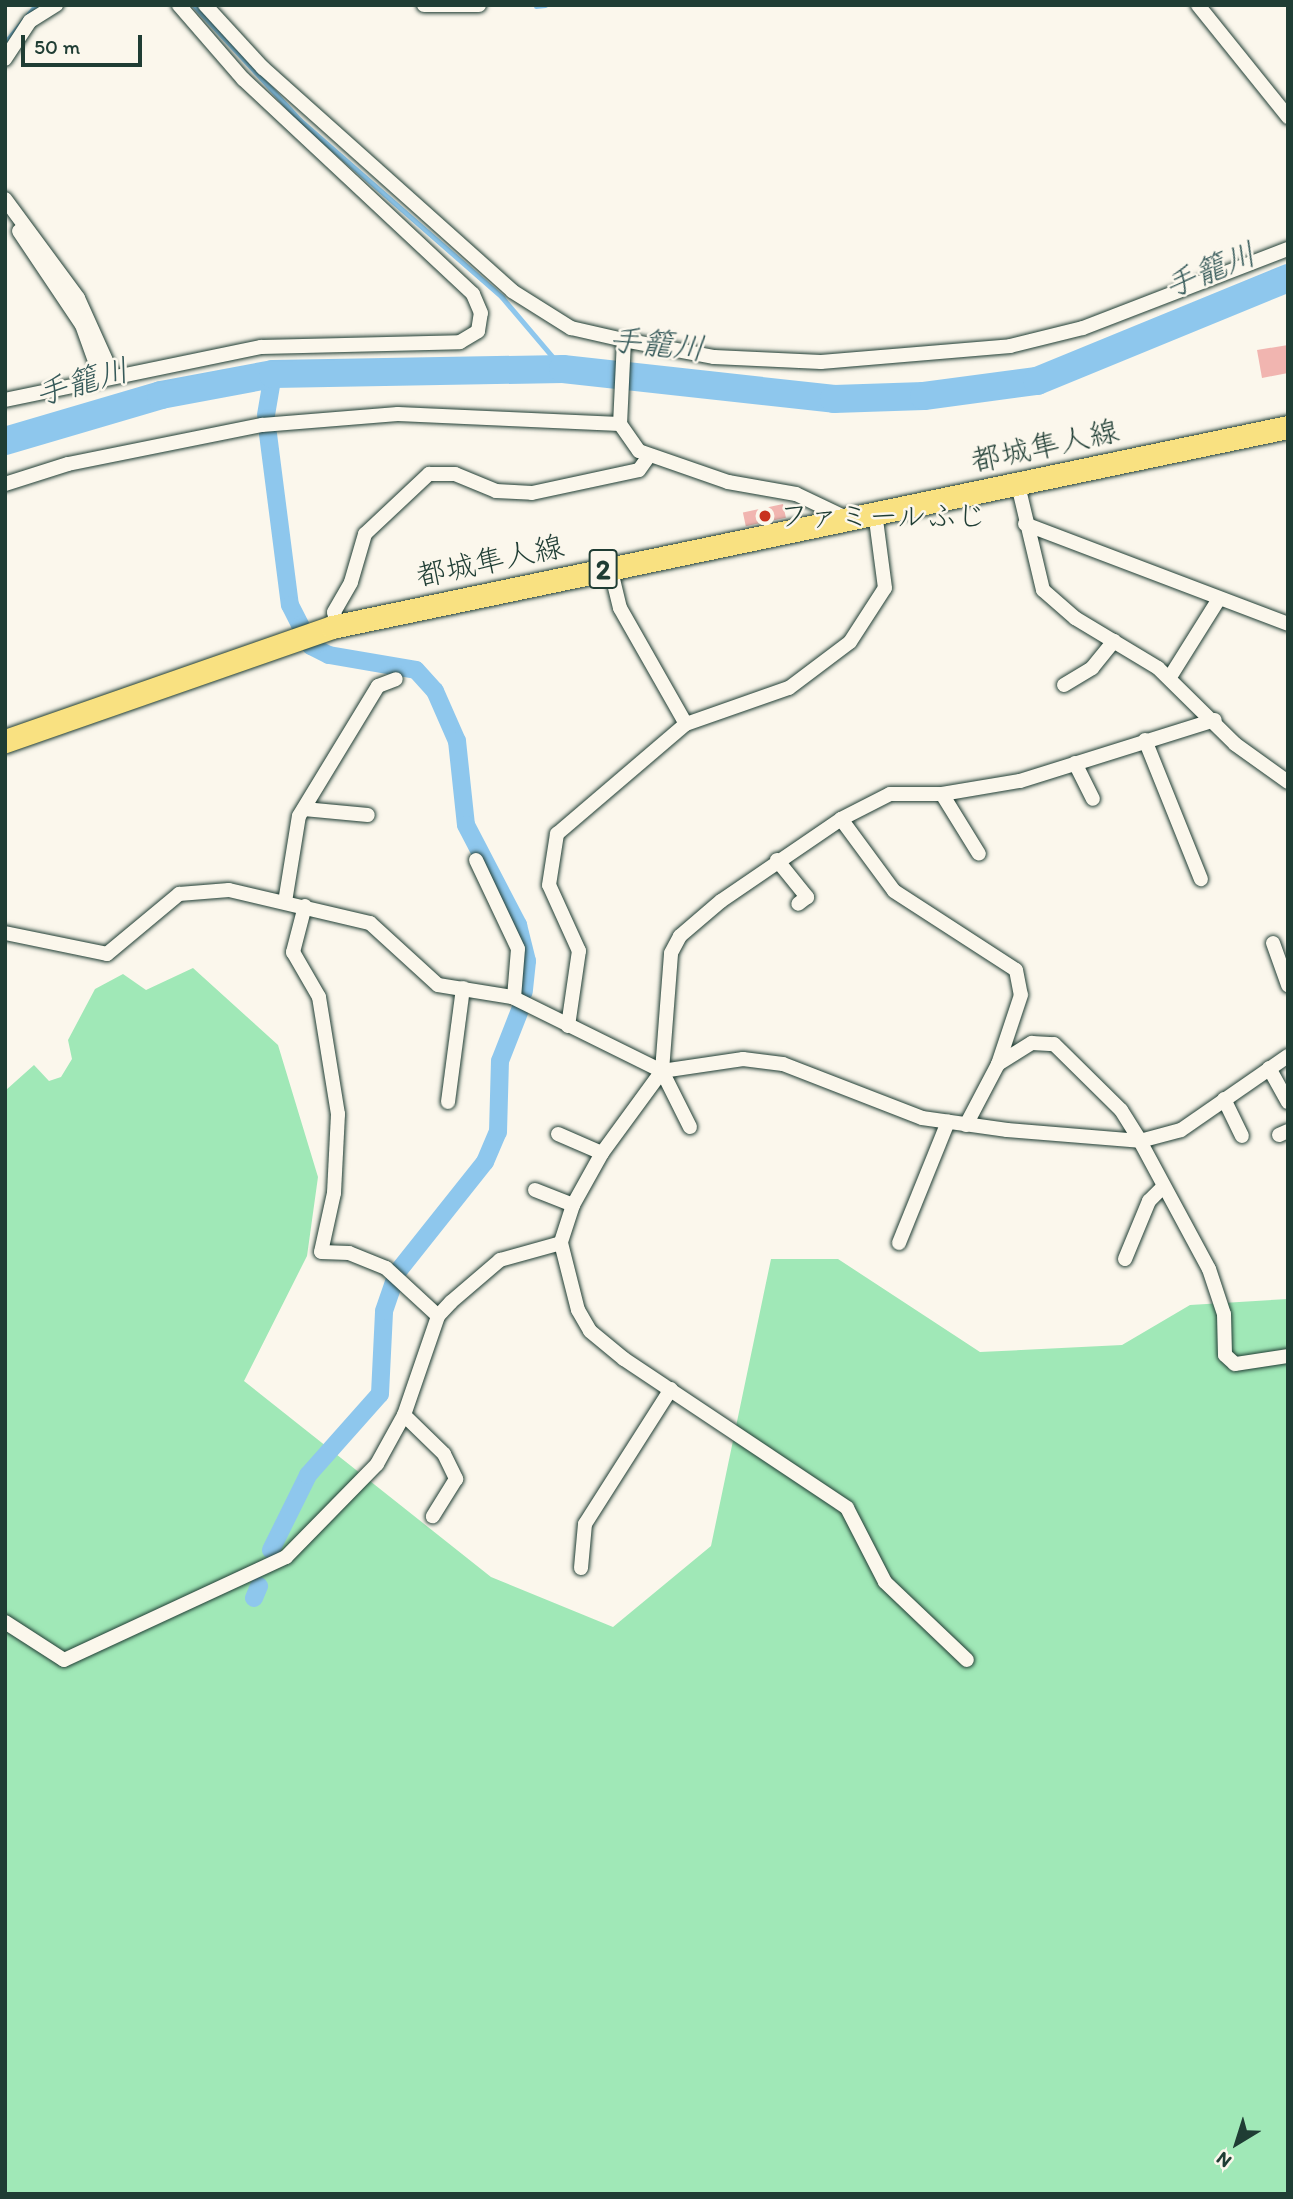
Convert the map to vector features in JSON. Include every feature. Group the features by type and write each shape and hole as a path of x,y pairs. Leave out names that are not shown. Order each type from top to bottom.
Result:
{"main road":[{"name":"都城隼人線","path":"5,741 291,639 335,627 844,517 1018,485 1288,427"}],"street":[{"path":"5,59 30,22 56,5"},
{"path":"5,400 261,347 460,342 472,339 481,321 467,288 243,79 180,5"},
{"path":"205,5 263,68 512,290 571,328 624,340 714,357 821,362 986,349 1083,328 1288,249"},
{"path":"424,5 479,5"},
{"path":"1198,5 1288,117"},
{"path":"5,199 78,298 107,377"},
{"path":"5,213 82,325 107,377"},
{"path":"624,340 620,424 648,457 796,494 844,517"},
{"path":"5,484 68,464 262,425 398,414 620,424"},
{"path":"335,627 334,612 351,582 365,534 429,474 455,474 496,491 532,493 639,470 648,457"},
{"path":"1018,485 1025,524 1043,590 1170,677 1215,720 1235,744 1288,782"},
{"path":"568,1026 579,951 549,886 552,844 575,816 686,724 789,688 850,642 885,588 875,512"},
{"path":"1025,524 1288,624"},
{"path":"610,567 620,608 686,724"},
{"path":"1170,677 1219,599"},
{"path":"1064,685 1092,668 1114,641"},
{"path":"285,902 291,836 304,809 378,686 396,679"},
{"path":"967,1660 884,1582 847,1508 817,1483 771,1463 590,1331 561,1243 573,1205 602,1153 662,1071 674,944 778,860 841,819 895,793 942,794 1075,763 1215,720"},
{"path":"1145,740 1201,879"},
{"path":"1075,763 1093,799"},
{"path":"942,794 979,854"},
{"path":"304,809 368,816"},
{"path":"841,819 894,891 1016,970 1021,995 998,1064 966,1125"},
{"path":"476,860 518,949 513,998"},
{"path":"778,860 807,897 798,904"},
{"path":"5,933 107,954 187,891 229,890 370,923 433,982 513,998 662,1071 743,1059 783,1064 948,1122 966,1125 1140,1141 1181,1130 1288,1056"},
{"path":"305,906 293,952 319,997 338,1114 334,1193 321,1252 375,1262 439,1316"},
{"path":"1273,943 1288,985"},
{"path":"448,1102 463,988"},
{"path":"998,1064 1032,1043 1054,1044 1121,1110 1209,1269 1224,1314 1225,1354 1235,1364 1288,1356"},
{"path":"1269,1068 1288,1102"},
{"path":"662,1071 690,1127"},
{"path":"1224,1099 1242,1136"},
{"path":"899,1243 948,1122"},
{"path":"558,1134 602,1153"},
{"path":"1125,1259 1149,1201 1163,1187"},
{"path":"535,1190 573,1205"},
{"path":"5,1622 64,1660 274,1564 312,1536 355,1489 404,1415 439,1316 499,1260 561,1243"},
{"path":"581,1568 585,1524 671,1389"},
{"path":"404,1415 444,1454 456,1479 433,1516"}],"green space":[{"path":"193,968 278,1045 318,1177 307,1256 244,1381 491,1577 613,1627 711,1546 771,1259 838,1259 980,1352 1122,1345 1190,1305 1288,1299 1288,2194 5,2194 6,1090 34,1065 49,1081 61,1077 72,1059 68,1040 95,989 123,974 146,990"}],"building":[{"path":"1288,345 1288,373 1262,378 1257,350"},
{"name":"ファミールふじ","path":"783,504 786,518 746,526 743,513"}],"waterway":[{"path":"5,43 36,5"},
{"path":"194,5 300,120 502,297 563,369"},
{"path":"536,6 545,5"},
{"name":"手籠川","path":"5,441 161,395 273,374 563,369 834,399 924,396 1037,381 1288,278"},
{"path":"266,415 273,374"},
{"path":"268,434 290,605 311,646 329,655 416,670 435,691 457,741 466,825 518,925 527,961 524,992"},
{"path":"399,1270 485,1162 498,1132 500,1061 520,1010"},
{"path":"271,1550 308,1475 380,1394 384,1311 394,1282"},
{"path":"254,1598 259,1586"}],"place":[{"name":"ファミールふじ","path":"765,516"}]}
